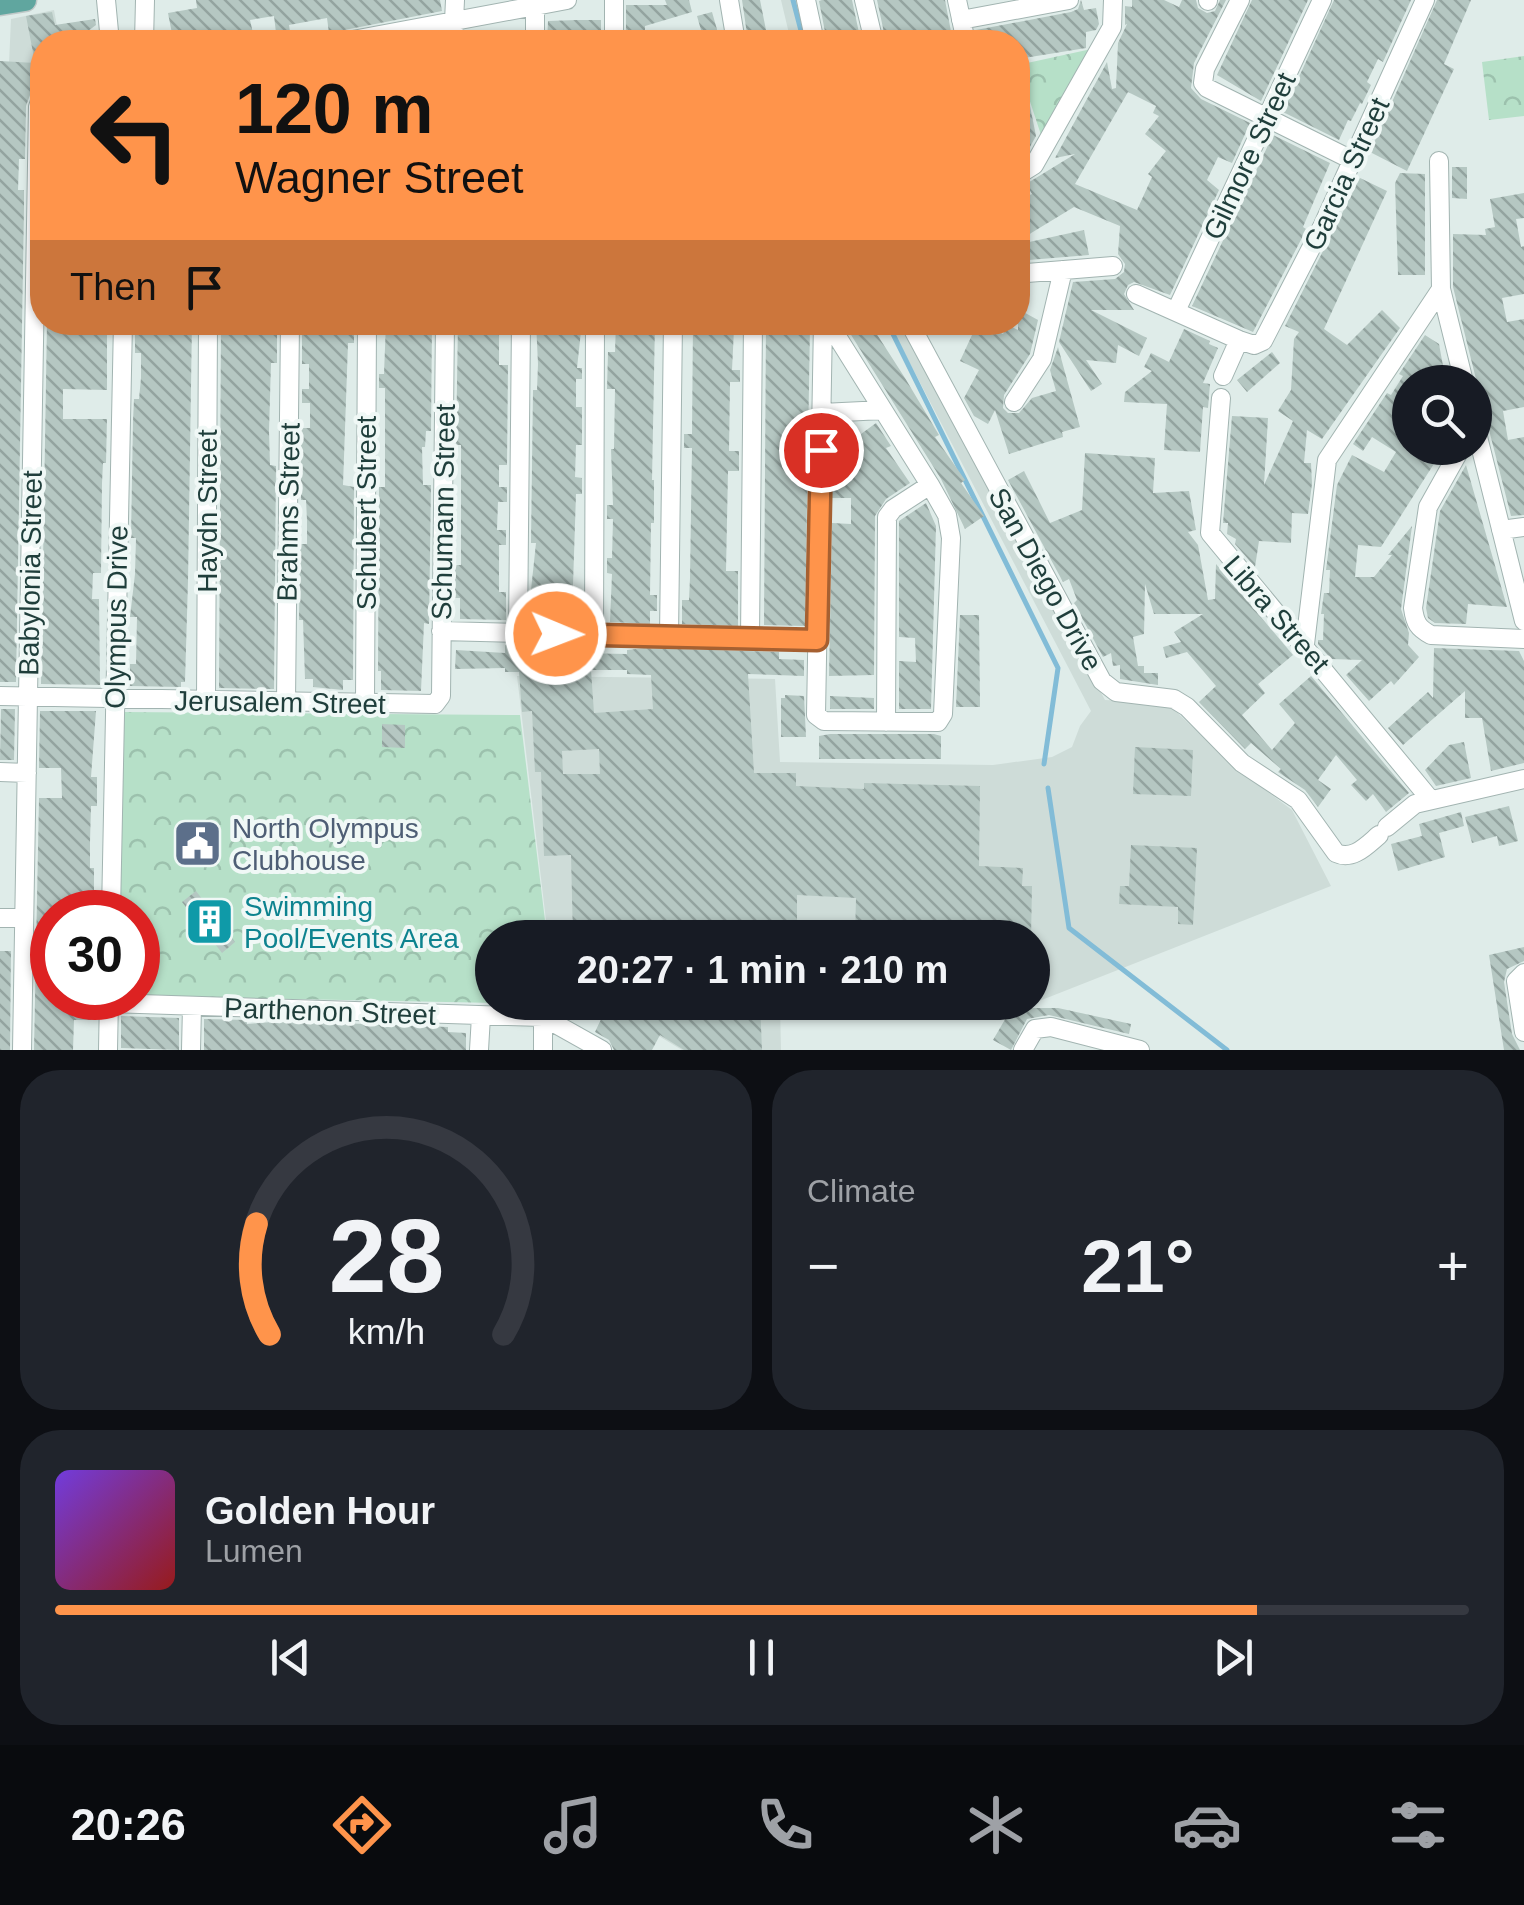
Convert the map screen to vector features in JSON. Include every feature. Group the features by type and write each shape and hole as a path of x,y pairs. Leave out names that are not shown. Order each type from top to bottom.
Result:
{"main road":[{"path":"0,4 25,0"}],"street":[{"path":"106,0 109,30"},
{"path":"145,30 146,0"},
{"path":"454,30 455,0"},
{"path":"414,30 567,0"},
{"path":"614,0 614,30"},
{"path":"729,0 734,30"},
{"path":"806,0 812,30"},
{"path":"864,0 871,30"},
{"path":"958,0 964,30"},
{"path":"962,20 1069,0"},
{"path":"1030,167 1112,27 1113,0"},
{"path":"1240,0 1205,69 1203,82 1207,88 1352,160"},
{"name":"Gilmore Street","path":"1176,312 1322,0"},
{"name":"Garcia Street","path":"1239,340 1259,343 1323,226 1425,0"},
{"path":"535,6 535,30"},
{"path":"1440,161 1441,288 1460,365"},
{"path":"1030,272 1113,266"},
{"path":"1014,402 1042,358 1063,270"},
{"path":"1305,644 1327,460 1441,288"},
{"path":"1136,294 1239,340 1223,376"},
{"name":"Babylonia Street","path":"22,1050 36,335"},
{"name":"Olympus Drive","path":"110,890 123,335"},
{"name":"Haydn Street","path":"206,700 208,335"},
{"name":"Brahms Street","path":"286,702 290,335"},
{"name":"Schubert Street","path":"364,703 367,335"},
{"name":"Schumann Street","path":"438,701 445,335"},
{"path":"518,633 521,335"},
{"path":"594,635 595,335"},
{"path":"669,636 673,335"},
{"path":"750,638 754,335"},
{"path":"825,335 818,718 941,720 952,538 947,514 834,335"},
{"name":"San Diego Drive","path":"916,335 1102,681 1116,692 1174,700 1186,707 1242,763 1298,800 1336,853 1344,857 1415,804 1430,799"},
{"name":"Libra Street","path":"1221,398 1210,533 1430,799"},
{"path":"822,413 883,410"},
{"path":"1451,465 1428,506 1413,608 1418,628 1432,635 1524,639"},
{"path":"1485,465 1524,621"},
{"path":"886,722 887,517 892,509 930,484"},
{"path":"1501,530 1524,527"},
{"path":"441,631 817,640"},
{"name":"Jerusalem Street","path":"0,696 435,704 438,701"},
{"path":"0,772 27,773"},
{"path":"1430,799 1524,778"},
{"path":"0,918 24,918"},
{"path":"1524,973 1516,981 1524,1030"},
{"name":"Parthenon Street","path":"160,1004 475,1016"},
{"path":"191,1050 192,1006"},
{"path":"108,1050 109,1020"},
{"path":"479,1050 480,1020"},
{"path":"543,1020 543,1050"},
{"name":"Parthenon Street","path":"548,1020 602,1050"},
{"path":"1029,1046 1035,1029 1051,1026 1140,1050"}],"shaded area":[{"path":"781,0 799,0 805,30 788,30"},
{"path":"54,10 58,30 30,30 30,86 8,87 11,19"},
{"path":"895,335 908,335 1105,700 1167,703 1237,769 1292,810 1331,886 1050,997 1050,920 546,920 517,676 775,679 780,762 993,765 1052,757 1072,747 1091,711"},
{"path":"632,1020 780,1020 781,1050 682,1050"}],"green space":[{"path":"1096,48 1042,138 1030,102 1030,62"},
{"path":"1524,56 1524,116 1489,120 1482,62"},
{"path":"124,712 520,715 545,920 475,920 475,1002 160,996 160,890 120,890"}],"building":[{"path":"196,0 440,0 442,11 344,30 329,30 327,18 289,25 290,30 276,30 274,16 250,20 252,30 171,30 168,13 197,8"},
{"path":"665,0 689,0 692,12 645,26 645,30 626,30 626,5 667,5"},
{"path":"742,0 760,0 766,30 746,30"},
{"path":"852,0 858,30 825,30 819,1"},
{"path":"877,0 945,0 951,30 883,30"},
{"path":"1081,0 1084,10 1096,8 1099,24 1096,30 1086,32 1086,48 1030,57 1030,30 976,30 1071,12 1078,9"},
{"path":"1132,0 1164,0 1179,7 1182,0 1196,0 1198,8 1207,13 1215,11 1220,0 1226,0 1194,63 1191,88 1201,99 1250,123 1232,163 1218,157 1207,180 1219,190 1170,295 1134,282 1124,294 1134,310 1091,310 1147,338 1139,356 1118,345 1116,363 1086,360 1102,384 1091,391 1059,342 1073,282 1115,279 1124,272 1125,264 1118,254 1120,226 1074,207 1030,234 1030,182 1075,154 1055,158 1107,62 1112,89 1116,88 1118,43 1127,24 1125,6 1132,7","holes":["1128,92 1156,106 1153,113 1159,116 1145,134 1166,151 1148,174 1152,177 1137,210 1075,184"]},
{"path":"1252,0 1308,0 1261,101 1217,75"},
{"path":"1334,0 1411,0 1383,62 1378,59 1367,82 1371,85 1362,104 1348,120 1339,140 1283,112"},
{"path":"1437,0 1471,0 1444,64 1454,69 1407,171 1370,152"},
{"path":"52,12 55,25 95,19 96,25 89,30 30,30 30,37 26,16"},
{"path":"712,12 717,30 701,30 697,16"},
{"path":"601,20 601,30 548,30 548,21"},
{"path":"0,61 30,63 25,159 19,159 18,190 24,190 24,207 16,682 0,682"},
{"path":"1030,106 1036,136 1030,147"},
{"path":"1273,135 1330,163 1303,227 1305,232 1253,332 1192,306"},
{"path":"1452,167 1467,167 1467,199 1452,198"},
{"path":"1400,173 1425,174 1425,275 1398,275 1395,183"},
{"path":"1360,178 1387,191 1324,329 1347,345 1382,310 1400,328 1322,439 1307,430 1304,463 1311,463 1312,484 1308,514 1292,513 1291,543 1259,541 1255,567 1235,544 1236,539 1227,534 1228,523 1223,523 1232,416 1268,418 1264,485 1293,421 1278,411 1291,390 1294,339 1299,332 1285,326"},
{"path":"1524,193 1524,218 1516,219 1521,247 1524,246 1524,294 1502,298 1507,322 1524,319 1524,407 1503,411 1508,440 1524,437 1524,515 1511,516 1492,442 1492,365 1472,365 1453,287 1453,234 1486,235 1485,229 1495,227 1490,199"},
{"path":"1084,230 1089,255 1030,260 1030,242"},
{"path":"1030,316 1038,320 1030,354 1004,395 1003,408 1008,413 1019,413 1032,398 1056,391 1050,370 1058,347 1080,427 1062,432 1063,437 1009,454 995,410 988,424 974,416 964,398 979,370 960,361 972,335 1030,335"},
{"path":"1184,329 1218,348 1203,383 1210,384 1208,408 1203,407 1200,452 1164,450 1167,404 1124,402 1125,392 1152,371 1144,367 1151,353 1169,362"},
{"path":"47,335 107,335 107,390 63,389 63,419 107,419 101,573 93,573 92,599 99,599 100,685 41,684"},
{"path":"135,335 192,335 185,682 181,682 181,687 130,686 130,664 136,664 137,617 130,617 136,538 131,538 133,421 134,399 139,399 141,378 141,353 135,353"},
{"path":"221,335 277,335 277,363 271,363 269,431 270,465 276,466 274,689 219,688"},
{"path":"302,335 354,335 354,343 348,343 343,485 354,487 353,680 343,680 343,690 313,687 313,679 305,679 303,620 299,620 300,544 307,544 306,500 301,500 301,428 310,428 310,403 302,403 302,389 309,389 309,364 302,364"},
{"path":"386,335 432,335 431,431 426,431 422,447 423,485 431,485 429,624 424,623 421,691 381,690 378,671 379,487 385,487 385,388 379,388 379,374 384,374"},
{"path":"458,335 499,335 499,365 508,365 507,465 499,465 499,487 507,487 507,502 498,502 497,530 506,530 506,545 499,545 499,592 506,592 506,620 460,619 460,598 455,598 455,565 461,565 461,445 456,445"},
{"path":"537,335 581,335 577,368 582,368 582,379 576,379 576,407 582,407 582,445 576,445 575,477 582,478 582,494 576,494 573,585 574,611 582,611 582,622 531,621 531,613 536,613 537,591 531,590 536,543 531,543 533,390 537,390"},
{"path":"616,335 655,335 650,595 657,595 657,611 650,611 650,624 610,622 612,574 607,573 607,558 612,558 613,519 607,519 607,505 613,505 615,389 607,389 608,352 615,352"},
{"path":"693,335 734,335 732,370 740,370 740,382 730,382 729,451 739,451 739,471 728,471 726,571 738,571 738,626 682,624 682,600 689,600 692,448 684,448 684,434 692,434"},
{"path":"766,335 810,335 805,626 764,625"},
{"path":"851,335 877,335 939,435 935,437 965,480 961,483 984,516 965,529 941,479"},
{"path":"1425,335 1439,344 1443,365 1405,365"},
{"path":"1272,352 1280,363 1247,392 1237,380"},
{"path":"1387,393 1391,395 1392,450 1372,437 1363,451 1353,444"},
{"path":"876,423 891,446 886,448 910,483 886,499 875,516 874,675 829,676 832,523 851,524 851,498 832,498 833,449 838,431 861,434"},
{"path":"1085,453 1155,458 1153,493 1189,491 1196,530 1188,532 1198,545 1208,600 1215,599 1216,564 1293,655 1258,684 1265,693 1242,715 1272,750 1295,723 1279,704 1311,676 1409,793 1386,812 1373,794 1366,801 1351,785 1357,780 1336,755 1318,780 1331,789 1318,807 1305,790 1278,772 1281,769 1251,743 1245,749 1199,702 1216,686 1187,652 1166,658 1163,647 1181,642 1174,632 1203,614 1154,614 1145,584 1144,634 1133,637 1138,666 1144,666 1144,673 1158,673 1158,685 1120,679 1120,665 1113,666 1111,653 1103,657 1074,603 1077,600 1069,579 1063,582 1008,480 1024,471 1050,523 1082,510"},
{"path":"1352,455 1384,472 1392,459 1392,465 1433,465 1381,547 1358,545 1355,577 1374,577 1412,526 1401,609 1409,633 1408,645 1419,657 1394,685 1391,681 1369,701 1346,675 1362,660 1331,659 1318,640 1323,640 1324,593 1329,593 1330,570 1326,570 1337,485"},
{"path":"1466,465 1507,607 1468,604 1466,624 1435,623 1428,618 1426,608 1440,511"},
{"path":"926,503 936,526 931,709 899,709 899,661 916,662 915,638 899,637 899,521"},
{"path":"960,615 979,615 980,707 956,707"},
{"path":"505,645 627,654 627,650 644,648 779,652 779,659 804,660 804,676 748,674 754,773 796,773 796,786 980,786 979,866 1023,868 1022,886 1032,886 1031,920 855,920 856,898 797,895 797,920 573,920 571,855 544,856 541,772 535,772 532,711 522,712 519,672 505,672 505,668 455,669 456,650 505,653","holes":["591,670 627,670 627,674 651,675 653,709 594,713","599,749 600,774 563,774 562,751"]},
{"path":"1434,648 1519,651 1524,661 1524,763 1491,771 1482,718 1465,718 1465,691 1403,745 1388,728 1428,692 1433,698"},
{"path":"804,696 806,737 781,737 781,698"},
{"path":"830,696 874,698 874,709 830,709"},
{"path":"1,709 15,709 14,760 0,760"},
{"path":"40,711 96,711 91,777 97,777 97,806 91,806 90,842 94,890 37,890 39,798 62,798 61,768 39,768"},
{"path":"382,724 405,725 405,748 382,747"},
{"path":"934,734 941,736 941,759 819,759 819,736"},
{"path":"1464,742 1471,778 1436,786 1425,770 1449,745"},
{"path":"1135,747 1193,750 1191,796 1133,794"},
{"path":"1509,806 1518,841 1499,846 1497,836 1472,843 1465,817"},
{"path":"1461,812 1464,826 1439,833 1445,857 1398,871 1391,844 1422,836 1419,824"},
{"name":"North Olympus Clubhouse","path":"178,828 215,828 215,861 178,860"},
{"path":"1131,845 1197,848 1193,925 1178,924 1178,907 1119,904 1120,886 1129,886"},
{"name":"Swimming Pool/Events Area","path":"196,891 235,942 222,953 182,902"},
{"path":"1524,947 1524,961 1507,969 1504,982 1512,1034 1520,1050 1504,1050 1489,955"},
{"path":"0,951 11,951 10,1050 0,1050"},
{"path":"1050,1008 1131,1024 1129,1034 1050,1015"},
{"path":"179,1018 179,1050 121,1048 121,1020"},
{"path":"204,1019 247,1020 247,1024 283,1021 448,1027 448,1032 466,1033 466,1050 204,1050"},
{"path":"35,1020 74,1020 73,1050 34,1050"},
{"path":"601,1020 761,1020 762,1050 684,1050 660,1035 652,1050 614,1050 609,1040 595,1032"},
{"path":"1005,1020 1026,1020 1011,1050 993,1040"}],"waterway":[{"path":"793,0 801,30"},
{"path":"893,335 1058,668 1044,764"},
{"path":"1048,788 1069,928 1227,1050"}],"place":[{"name":"North Olympus Clubhouse","path":"197,844"},
{"name":"Swimming Pool/Events Area","path":"209,922"}],"route":[{"path":"556,634 817,640 821,450"}]}
